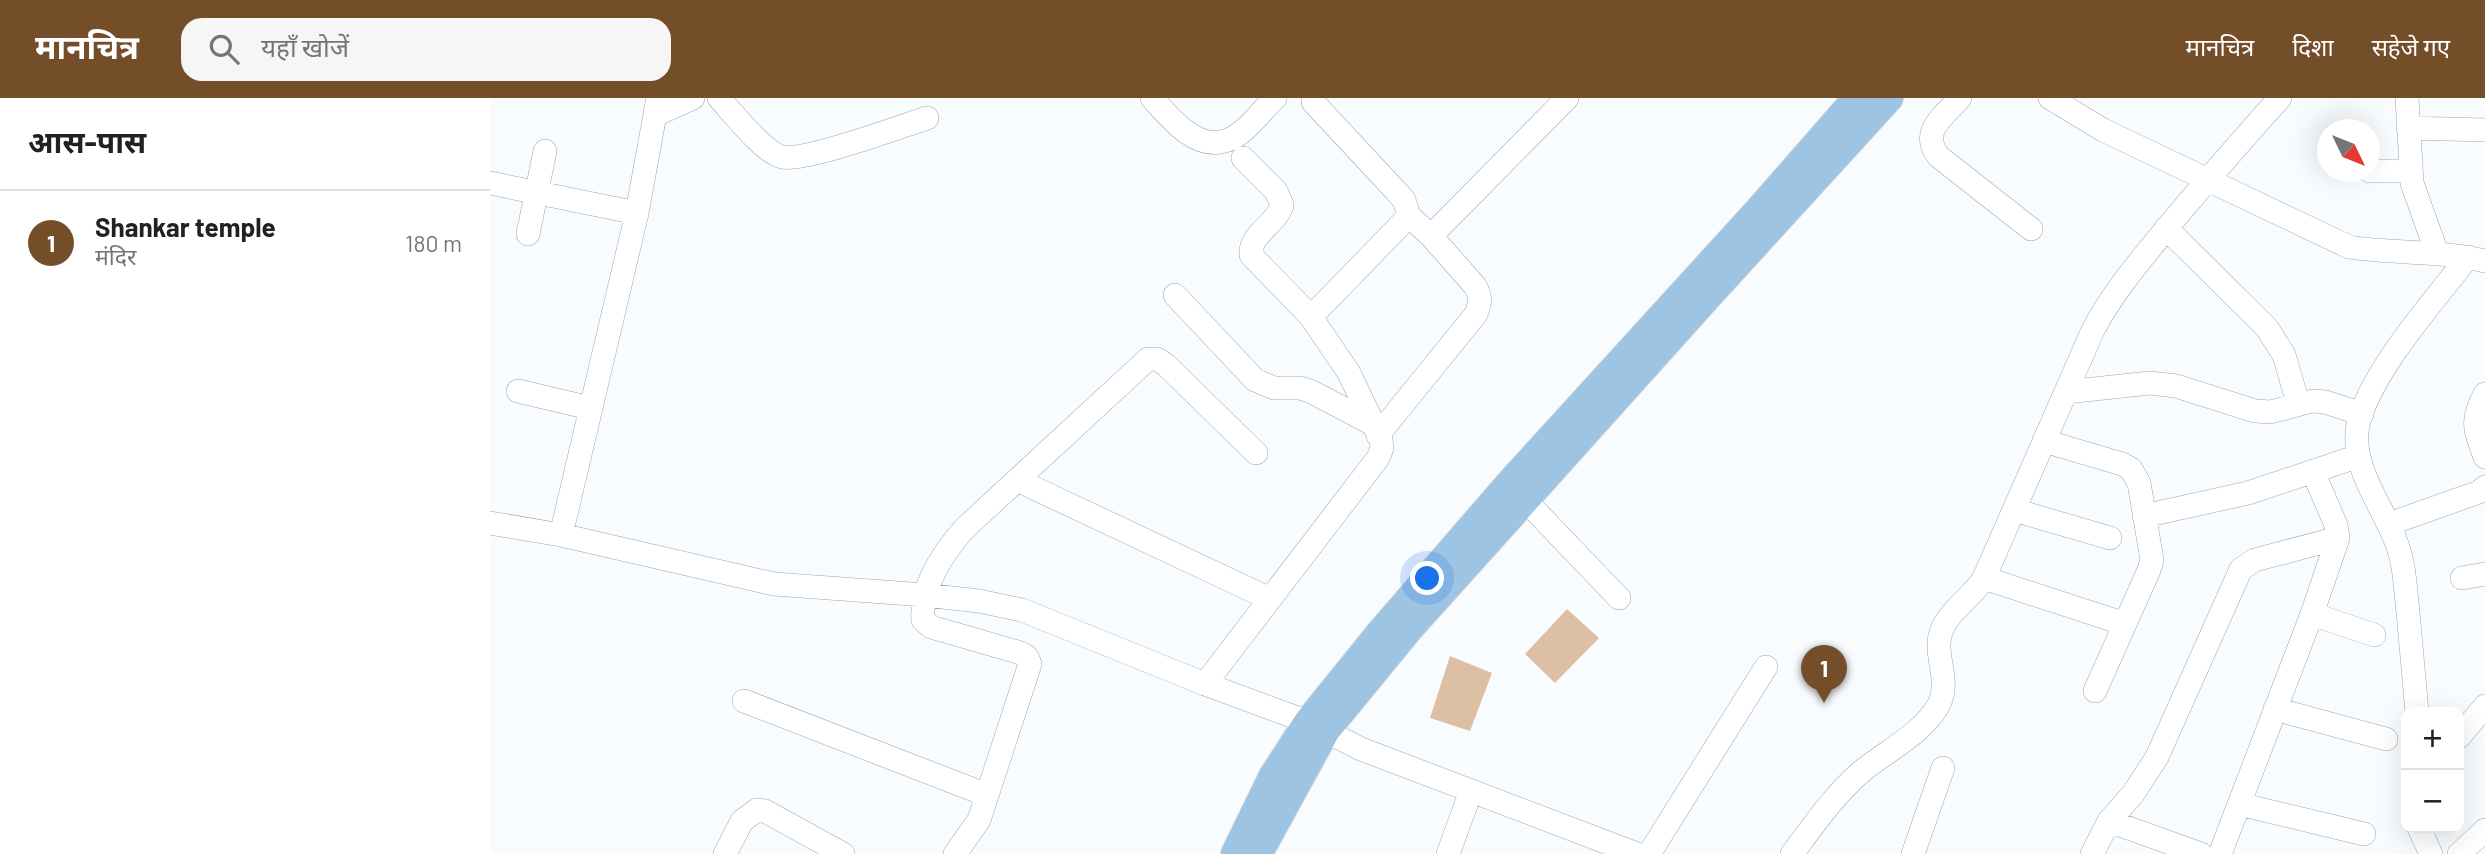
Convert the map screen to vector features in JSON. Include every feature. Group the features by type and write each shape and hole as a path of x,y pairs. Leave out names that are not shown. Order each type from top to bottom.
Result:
{"main road":[{"path":"1317,726 1380,633 1510,483 1758,211 1857,98"},
{"path":"1235,854 1262,843 1273,776 1889,98"}],"street":[{"path":"561,535 636,213 656,106 693,98"},
{"path":"719,98 768,149 781,157 811,154 927,118"},
{"path":"1152,98 1178,126 1195,137 1212,142 1225,141 1241,131 1275,98"},
{"path":"1431,236 1566,98"},
{"path":"1960,98 1935,126 1930,136 1931,146 1938,156 2031,229"},
{"path":"2050,98 2103,130 2348,247 2375,251 2437,253 2477,259"},
{"path":"1792,854 1848,784 1911,734 1938,706 1945,678 1939,641 1942,630 1950,617 1978,589 1984,578 2107,304 2166,228 2280,98"},
{"path":"2407,98 2410,171 2437,253"},
{"path":"1313,102 1404,200 1409,216 1431,236 1480,295 1476,314 1376,429"},
{"path":"2408,128 2485,130"},
{"path":"528,234 545,151"},
{"path":"1205,684 1378,458 1382,448 1376,429 1349,373 1311,317 1251,255 1252,243 1280,213 1282,205 1276,191 1243,158"},
{"path":"2380,171 2410,171"},
{"path":"490,183 636,213"},
{"path":"1311,317 1409,216"},
{"path":"2166,228 2267,328 2284,355 2298,403"},
{"path":"2417,707 2402,559 2389,524 2367,485 2360,456 2358,426 2386,364 2477,259"},
{"path":"1175,295 1255,380 1274,388 1300,388 1310,391 1376,429"},
{"path":"955,854 979,820 1030,664 1027,657 1021,653 931,627 923,620 925,595 948,547 964,529 1148,359 1157,359 1166,365 1256,453"},
{"path":"2066,392 2150,383 2176,386 2255,411 2270,412 2312,401 2325,402 2362,414"},
{"path":"518,391 590,408"},
{"path":"2485,394 2474,419 2485,457"},
{"path":"2044,441 2131,468 2139,484 2152,560 2150,570 2095,691"},
{"path":"2144,516 2248,493 2360,456"},
{"path":"2220,854 2312,614 2338,538 2336,525 2313,472"},
{"path":"1017,480 1270,599"},
{"path":"2389,524 2479,492 2485,487"},
{"path":"1525,500 1619,598"},
{"path":"2014,510 2110,538"},
{"path":"490,523 561,535 774,584 925,595 979,601 1022,610 1317,726 1361,749 1637,854"},
{"path":"2092,854 2109,821 2133,794 2157,757 2241,569 2255,560 2338,538"},
{"path":"1984,578 2125,624"},
{"path":"2312,614 2374,635"},
{"path":"1649,854 1766,667"},
{"path":"744,701 987,795"},
{"path":"2464,731 2485,706"},
{"path":"2275,709 2386,739"},
{"path":"1913,854 1943,768"},
{"path":"1448,854 1471,791"},
{"path":"2239,804 2364,834"},
{"path":"725,854 742,821 757,810 765,811 843,854"},
{"path":"2109,821 2201,854"},
{"path":"2459,854 2485,830"},
{"path":"2421,833 2431,854"}],"building":[{"path":"1567,609 1599,638 1555,683 1525,654"},
{"path":"1450,656 1492,673 1470,731 1430,718"}],"place":[{"name":"Shankar temple","path":"1824,703"}]}
